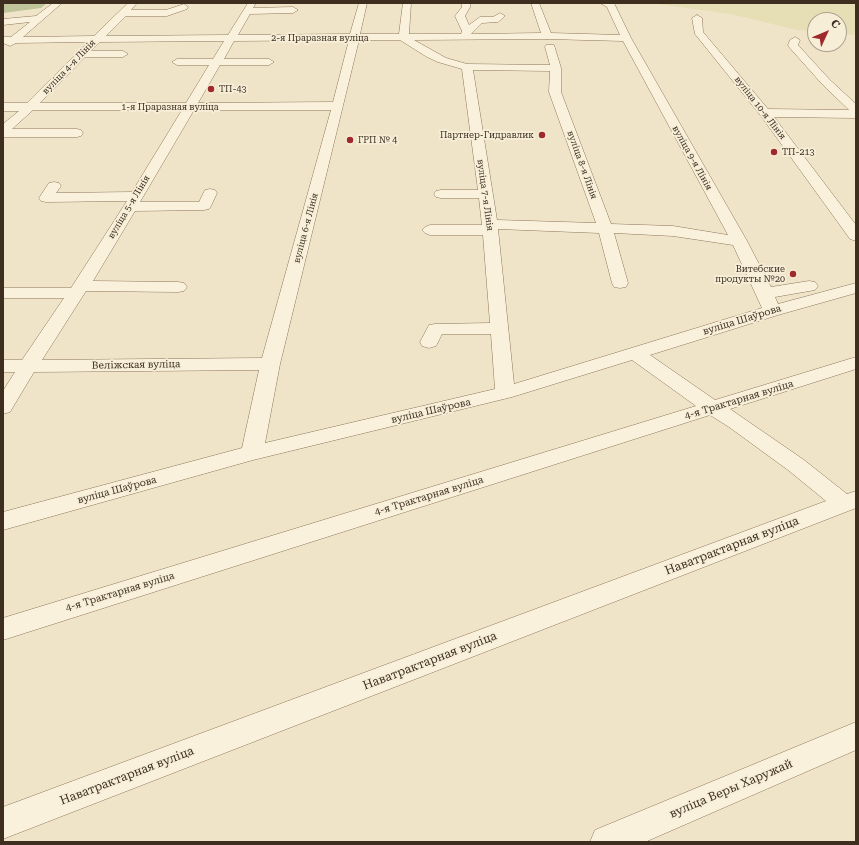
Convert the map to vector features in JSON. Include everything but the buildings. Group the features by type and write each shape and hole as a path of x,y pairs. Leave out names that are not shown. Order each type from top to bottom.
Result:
{"street":[{"path":"3,48 58,3"},
{"name":"вуліца 4-я Лінія","path":"3,132 29,108 133,3"},
{"name":"вуліца 6-я Лінія","path":"252,453 270,364 356,37 363,3"},
{"path":"407,3 404,38 442,60 467,67 556,68"},
{"path":"466,3 466,7 460,16 465,34 480,20 495,20 500,16"},
{"name":"вуліца 8-я Лінія","path":"535,3 549,42 556,68 555,92 604,228 620,283"},
{"name":"вуліца 9-я Лінія","path":"607,4 739,241 768,302"},
{"path":"124,13 167,13 184,7"},
{"path":"249,7 293,10"},
{"name":"вуліца 5-я Лінія","path":"3,408 28,366 79,289 133,202 249,7"},
{"name":"вуліца 10-я Лінія","path":"697,18 698,32 765,113 856,236"},
{"path":"3,22 38,19"},
{"path":"3,33 18,36"},
{"name":"2-я Праразная вуліца","path":"18,36 96,39 404,38 465,34 549,42 626,38"},
{"path":"3,40 18,36"},
{"path":"795,40 793,45 826,82 856,110"},
{"path":"81,54 123,54"},
{"path":"177,62 269,62"},
{"name":"вуліца 7-я Лінія","path":"467,67 490,227 505,393"},
{"name":"1-я Праразная вуліца","path":"3,107 338,106"},
{"path":"765,113 856,114"},
{"path":"3,132 74,131"},
{"path":"54,186 46,198 204,206 210,193"},
{"path":"441,194 485,194"},
{"path":"430,230 490,227 604,228 673,231 739,241"},
{"path":"768,302 809,286"},
{"path":"3,293 79,289 178,287"},
{"name":"вуліца Шаўрова","path":"3,521 252,453 505,393 636,354 768,302 856,288"},
{"path":"429,342 435,329 500,328"},
{"path":"636,354 850,501"},
{"name":"4-я Трактарная вуліца","path":"3,629 856,363"},
{"name":"Веліжская вуліца","path":"3,366 270,364"},
{"name":"Наватрактарная вуліца","path":"3,823 850,501"},
{"name":"вуліца Веры Харужай","path":"607,842 856,736"}],"shaded area":[{"path":"650,3 856,3 856,35 847,34 847,12 807,12 807,31 797,30 731,14"}],"green space":[{"path":"3,3 47,3 41,8 3,13"}],"place":[{"name":"ТП-43","path":"211,89"},
{"name":"Партнер-Гидравлик","path":"542,135"},
{"name":"ГРП № 4","path":"350,140"},
{"name":"ТП-213","path":"774,152"},
{"name":"Витебские продукты №20","path":"793,274"}]}
